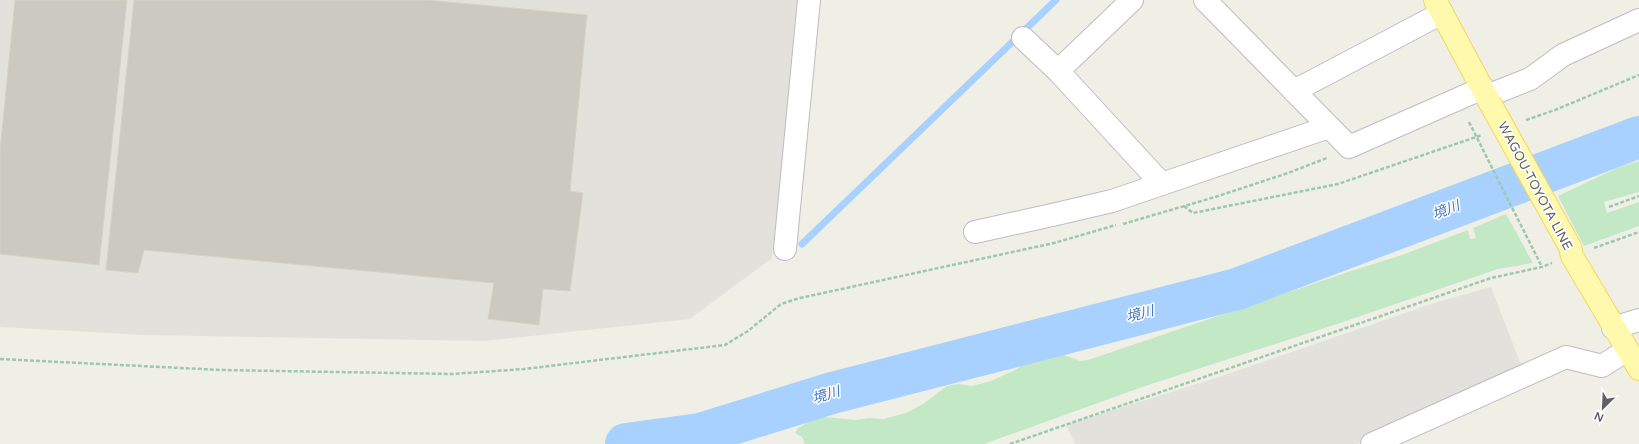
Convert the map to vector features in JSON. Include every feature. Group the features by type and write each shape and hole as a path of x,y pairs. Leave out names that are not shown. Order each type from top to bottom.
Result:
{"main road":[{"name":"WAGOU-TOYOTA LINE","path":"1438,7 1613,328 1639,369"}],"street":[{"path":"785,249 809,0"},
{"path":"1058,71 1132,0"},
{"path":"1205,0 1349,147 1530,79 1563,56 1639,20"},
{"path":"1294,91 1438,7"},
{"path":"1023,38 1058,71 1160,183"},
{"path":"975,232 1112,201 1160,183 1329,127"},
{"path":"1613,328 1639,320"},
{"path":"1372,444 1566,357 1602,366 1627,350"}],"path":[{"path":"1525,120 1555,110 1639,75"},
{"path":"1469,122 1542,267"},
{"path":"1184,206 1193,214 1338,184 1488,133"},
{"path":"0,359 221,370 452,374 524,369 725,345 748,331 781,304 800,298 1054,243 1184,206 1288,173 1322,160 1349,147"},
{"path":"1609,207 1639,196"},
{"path":"1010,444 1491,278 1542,267 1571,252 1639,232"}],"shaded area":[{"path":"0,0 803,0 772,258 690,319 484,341 145,335 0,327"},
{"path":"1491,287 1523,370 1357,444 1075,444 1066,425 1216,378 1434,303"}],"green space":[{"path":"1639,161 1639,192 1604,202 1607,213 1639,202 1639,226 1584,246 1558,196 1617,168"},
{"path":"1506,214 1533,263 1498,269 1337,324 1145,386 984,444 805,444 802,437 795,433 798,428 812,420 825,417 855,420 869,418 883,419 906,413 923,404 947,386 958,384 972,386 991,381 1017,369 1027,361 1049,353 1058,353 1080,361 1088,360 1402,255 1468,230 1470,239 1476,238 1473,228"}],"building":[{"path":"15,0 127,0 99,265 0,254 0,151"},
{"path":"134,0 426,0 587,15 570,191 583,193 570,291 543,289 539,325 488,319 494,283 144,250 138,273 106,270"}],"waterway":[{"path":"802,244 1056,0"},
{"name":"境川","path":"626,444 700,434 832,393 1237,289 1639,137"}]}
